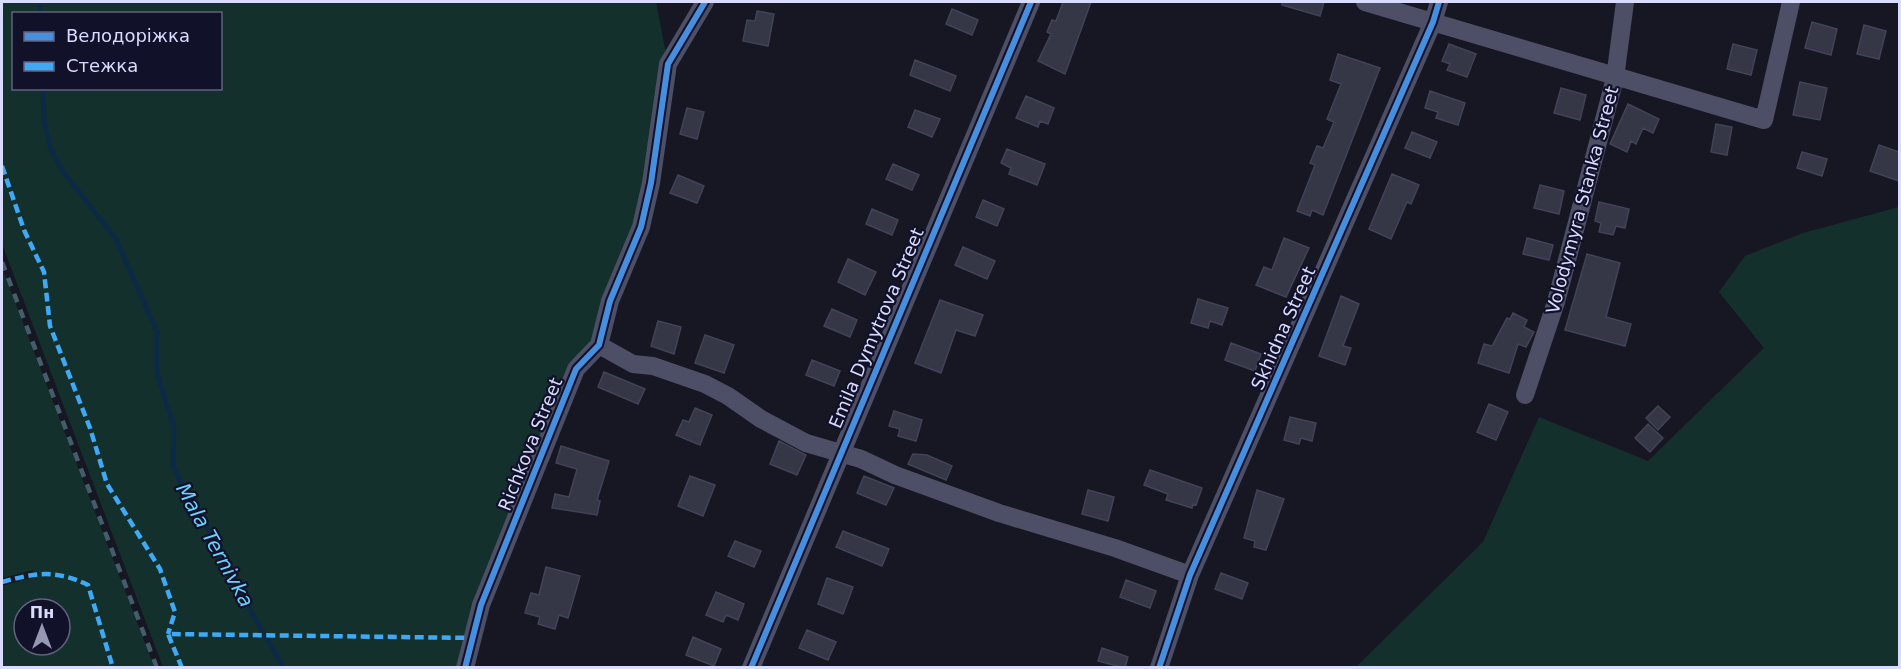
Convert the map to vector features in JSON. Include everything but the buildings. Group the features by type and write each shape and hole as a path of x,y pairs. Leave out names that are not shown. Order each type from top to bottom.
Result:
{"street":[{"name":"Richkova Street","path":"465,668 481,605 576,369 599,345 610,301 641,227 651,183 668,64 705,2"},
{"name":"Emila Dymytrova Street","path":"751,668 1030,2"},
{"path":"1365,2 1615,78 1764,120 1791,2"},
{"name":"Skhidna Street","path":"1159,668 1190,575 1433,22 1439,2"},
{"name":"Volodymyra Stanka Street","path":"1525,395 1556,302 1615,78 1625,2"},
{"path":"599,345 633,364 652,366 705,384 728,396 760,419 797,438 999,513 1115,548 1190,575"}],"green space":[{"path":"2,2 656,2 668,64 646,184 596,340 573,367 461,645 458,667 163,667 2,244"},
{"path":"1899,207 1899,667 1356,667 1483,542 1539,417 1648,461 1764,348 1719,292 1745,256 1803,233"},
{"path":"2,268 154,667 2,667 2,586 35,577 33,570 2,578"}],"waterway":[{"name":"Mala Ternivka","path":"40,2 40,12"},
{"name":"Mala Ternivka","path":"43,90 44,122 51,150 64,173 116,239 157,332 157,373 174,428 173,465 185,493 207,526 229,574 284,668"}],"railway":[{"path":"2,262 157,668"}],"marked path":[{"path":"2,166 24,230 44,272 50,326 90,428 107,484 160,569 175,612 168,634"},
{"path":"2,582 45,574 65,577 88,585 113,668"},
{"path":"182,668 168,634 474,638"}],"cycle path":[{"path":"465,668 481,605 576,369 599,345 610,301 641,227 651,183 668,64 705,2"},
{"path":"751,668 1031,2"},
{"path":"1159,668 1190,575 1433,22 1439,2"}]}
